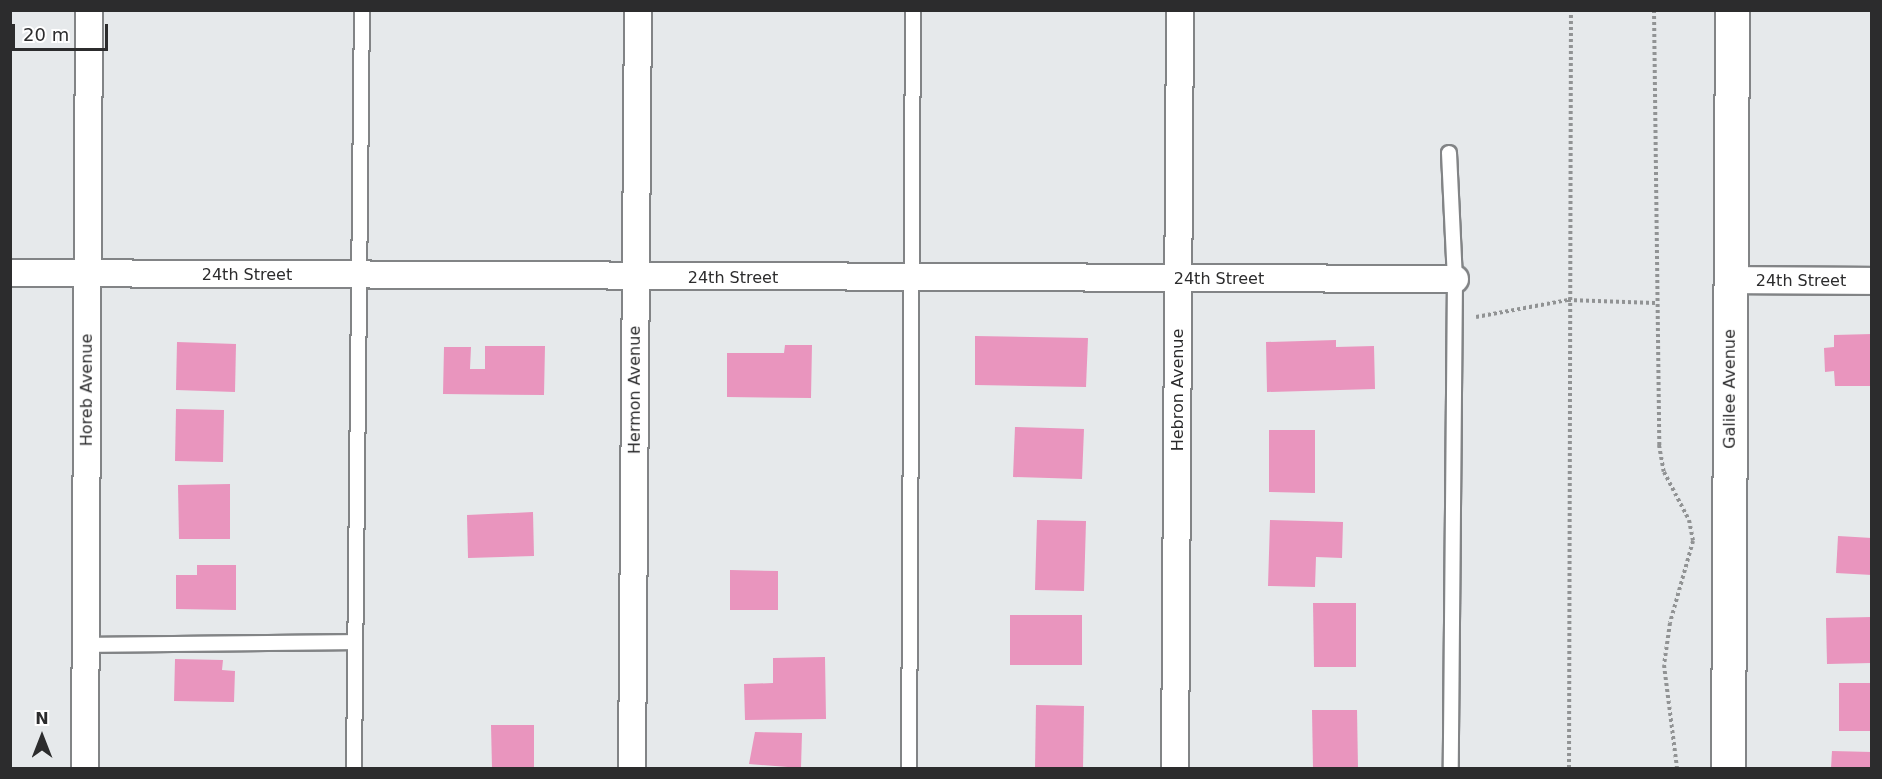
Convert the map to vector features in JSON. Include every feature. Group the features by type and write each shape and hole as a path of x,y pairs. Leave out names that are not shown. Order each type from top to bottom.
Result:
{"street":[{"name":"Horeb Avenue","path":"85,768 89,10"},
{"name":"Hermon Avenue","path":"632,768 638,10"},
{"name":"Hebron Avenue","path":"1175,768 1180,10"},
{"name":"Galilee Avenue","path":"1728,768 1732,10"},
{"name":"24th Street","path":"10,273 636,278 1455,279"},
{"name":"24th Street","path":"1730,280 1872,281"}],"lane":[{"path":"354,768 362,10"},
{"path":"909,768 913,10"},
{"path":"1449,153 1455,279 1450,768"},
{"path":"86,645 355,642"}],"path":[{"path":"1569,768 1568,300 1571,10"},
{"path":"1654,10 1655,303 1659,445 1664,472 1689,520 1693,541 1670,623 1664,665 1677,768"},
{"path":"1455,318 1568,300 1655,303"}],"building":[{"path":"1872,334 1872,386 1835,386 1834,371 1825,372 1824,348 1834,347 1834,335"},
{"path":"975,336 1088,338 1086,387 975,385"},
{"path":"1336,340 1336,347 1374,346 1375,389 1267,392 1266,342"},
{"path":"177,342 236,344 235,392 176,390"},
{"path":"785,345 812,345 811,398 727,397 727,353 784,353"},
{"path":"485,346 545,346 544,395 443,394 444,347 471,347 470,369 485,369"},
{"path":"176,409 224,410 223,462 175,461"},
{"path":"1015,427 1084,429 1082,479 1013,477"},
{"path":"1269,430 1315,430 1315,493 1269,492"},
{"path":"230,484 230,539 179,539 178,485"},
{"path":"533,512 534,556 468,558 467,515"},
{"path":"1037,520 1086,521 1084,591 1035,590"},
{"path":"1270,520 1343,522 1342,558 1316,557 1315,587 1268,586"},
{"path":"1838,536 1872,538 1872,575 1836,573"},
{"path":"197,565 236,565 236,610 176,609 176,575 197,575"},
{"path":"730,570 778,571 778,610 730,610"},
{"path":"1313,603 1356,603 1356,667 1314,667"},
{"path":"1010,615 1082,615 1082,665 1010,665"},
{"path":"1872,617 1872,663 1827,664 1826,618"},
{"path":"825,657 826,719 745,720 744,684 773,683 773,658"},
{"path":"175,659 223,660 222,670 235,671 234,702 174,701"},
{"path":"1839,683 1872,683 1872,731 1839,731"},
{"path":"1036,705 1084,706 1083,768 1035,768"},
{"path":"1312,710 1357,710 1358,768 1313,768"},
{"path":"491,725 534,725 534,768 492,768"},
{"path":"755,732 802,733 801,768 749,764"},
{"path":"1832,751 1872,752 1872,768 1831,768"}]}
